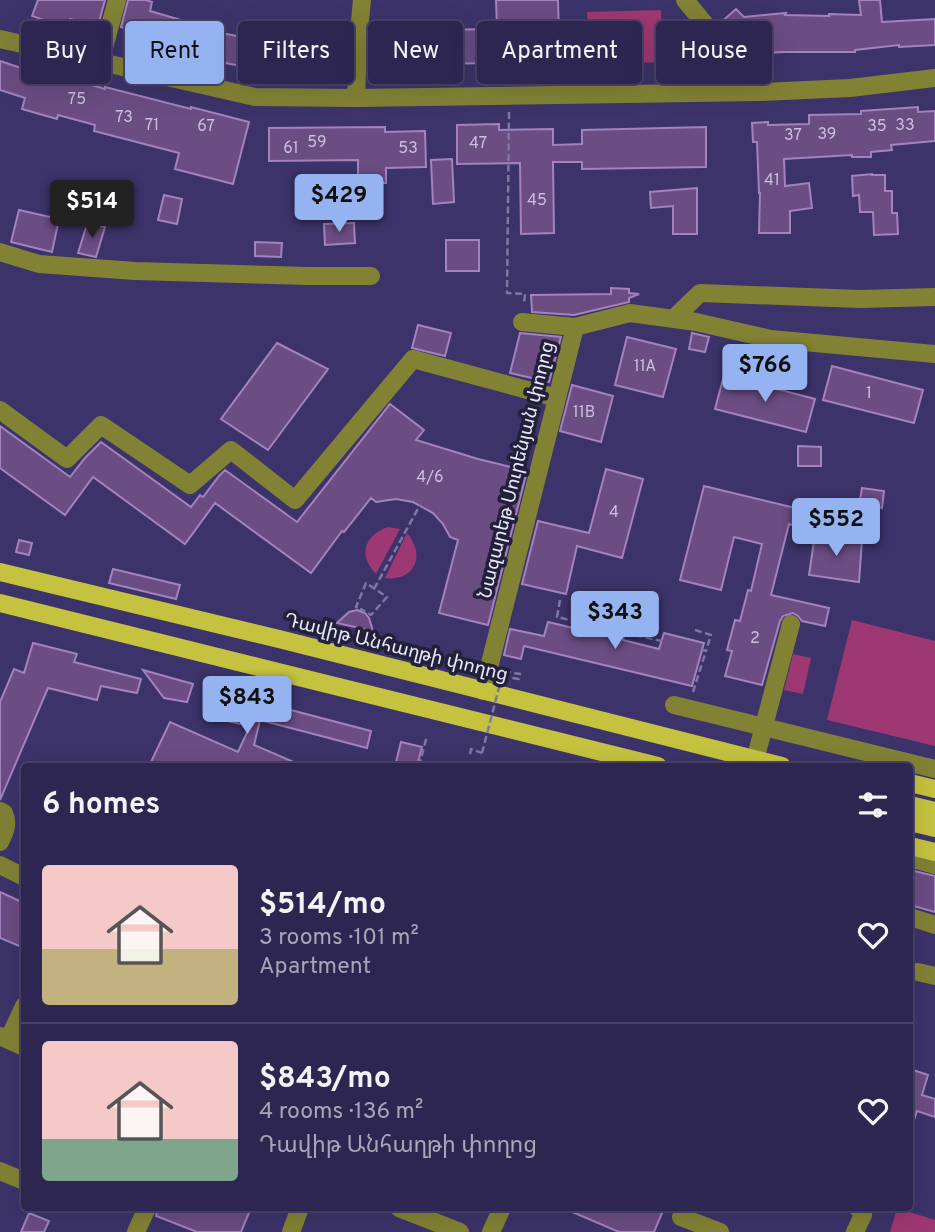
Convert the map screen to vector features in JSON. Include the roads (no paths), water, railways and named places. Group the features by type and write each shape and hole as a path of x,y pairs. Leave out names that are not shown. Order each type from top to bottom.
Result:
{"main road":[{"name":"Դավիթ Անհաղթի փողոց","path":"0,572 279,639 766,763"},
{"path":"0,603 646,763"},
{"path":"913,784 935,789"},
{"path":"913,806 935,811"},
{"path":"913,823 935,828"},
{"path":"913,847 935,852"}],"street":[{"path":"111,22 117,0"},
{"path":"356,98 362,0"},
{"path":"684,0 761,92"},
{"path":"0,39 21,44"},
{"path":"111,64 255,97 761,92 850,88 935,78"},
{"path":"0,252 39,264 121,270 371,276"},
{"path":"673,319 700,293 860,299 935,298"},
{"name":"Նազարեթ Սուրենյան փողոց","path":"483,691 575,327 630,313 696,322 771,339 935,354"},
{"path":"522,322 575,327"},
{"path":"0,410 67,459 101,425 190,485 231,450 295,500 412,359 557,398"},
{"path":"755,761 791,624"},
{"path":"681,706 911,763"},
{"path":"913,764 935,769"},
{"path":"0,811 7,818 7,828 0,842"},
{"path":"913,860 935,865"},
{"path":"0,864 21,875"},
{"path":"913,918 935,925"},
{"path":"9,1033 21,1011"},
{"path":"0,1171 21,1180"},
{"path":"136,1232 146,1211"},
{"path":"291,1232 299,1211"},
{"path":"407,1211 460,1232"},
{"path":"425,1211 477,1232"},
{"path":"491,1232 501,1211"},
{"path":"855,1232 863,1215 860,1211"},
{"path":"678,1219 720,1232"}]}
